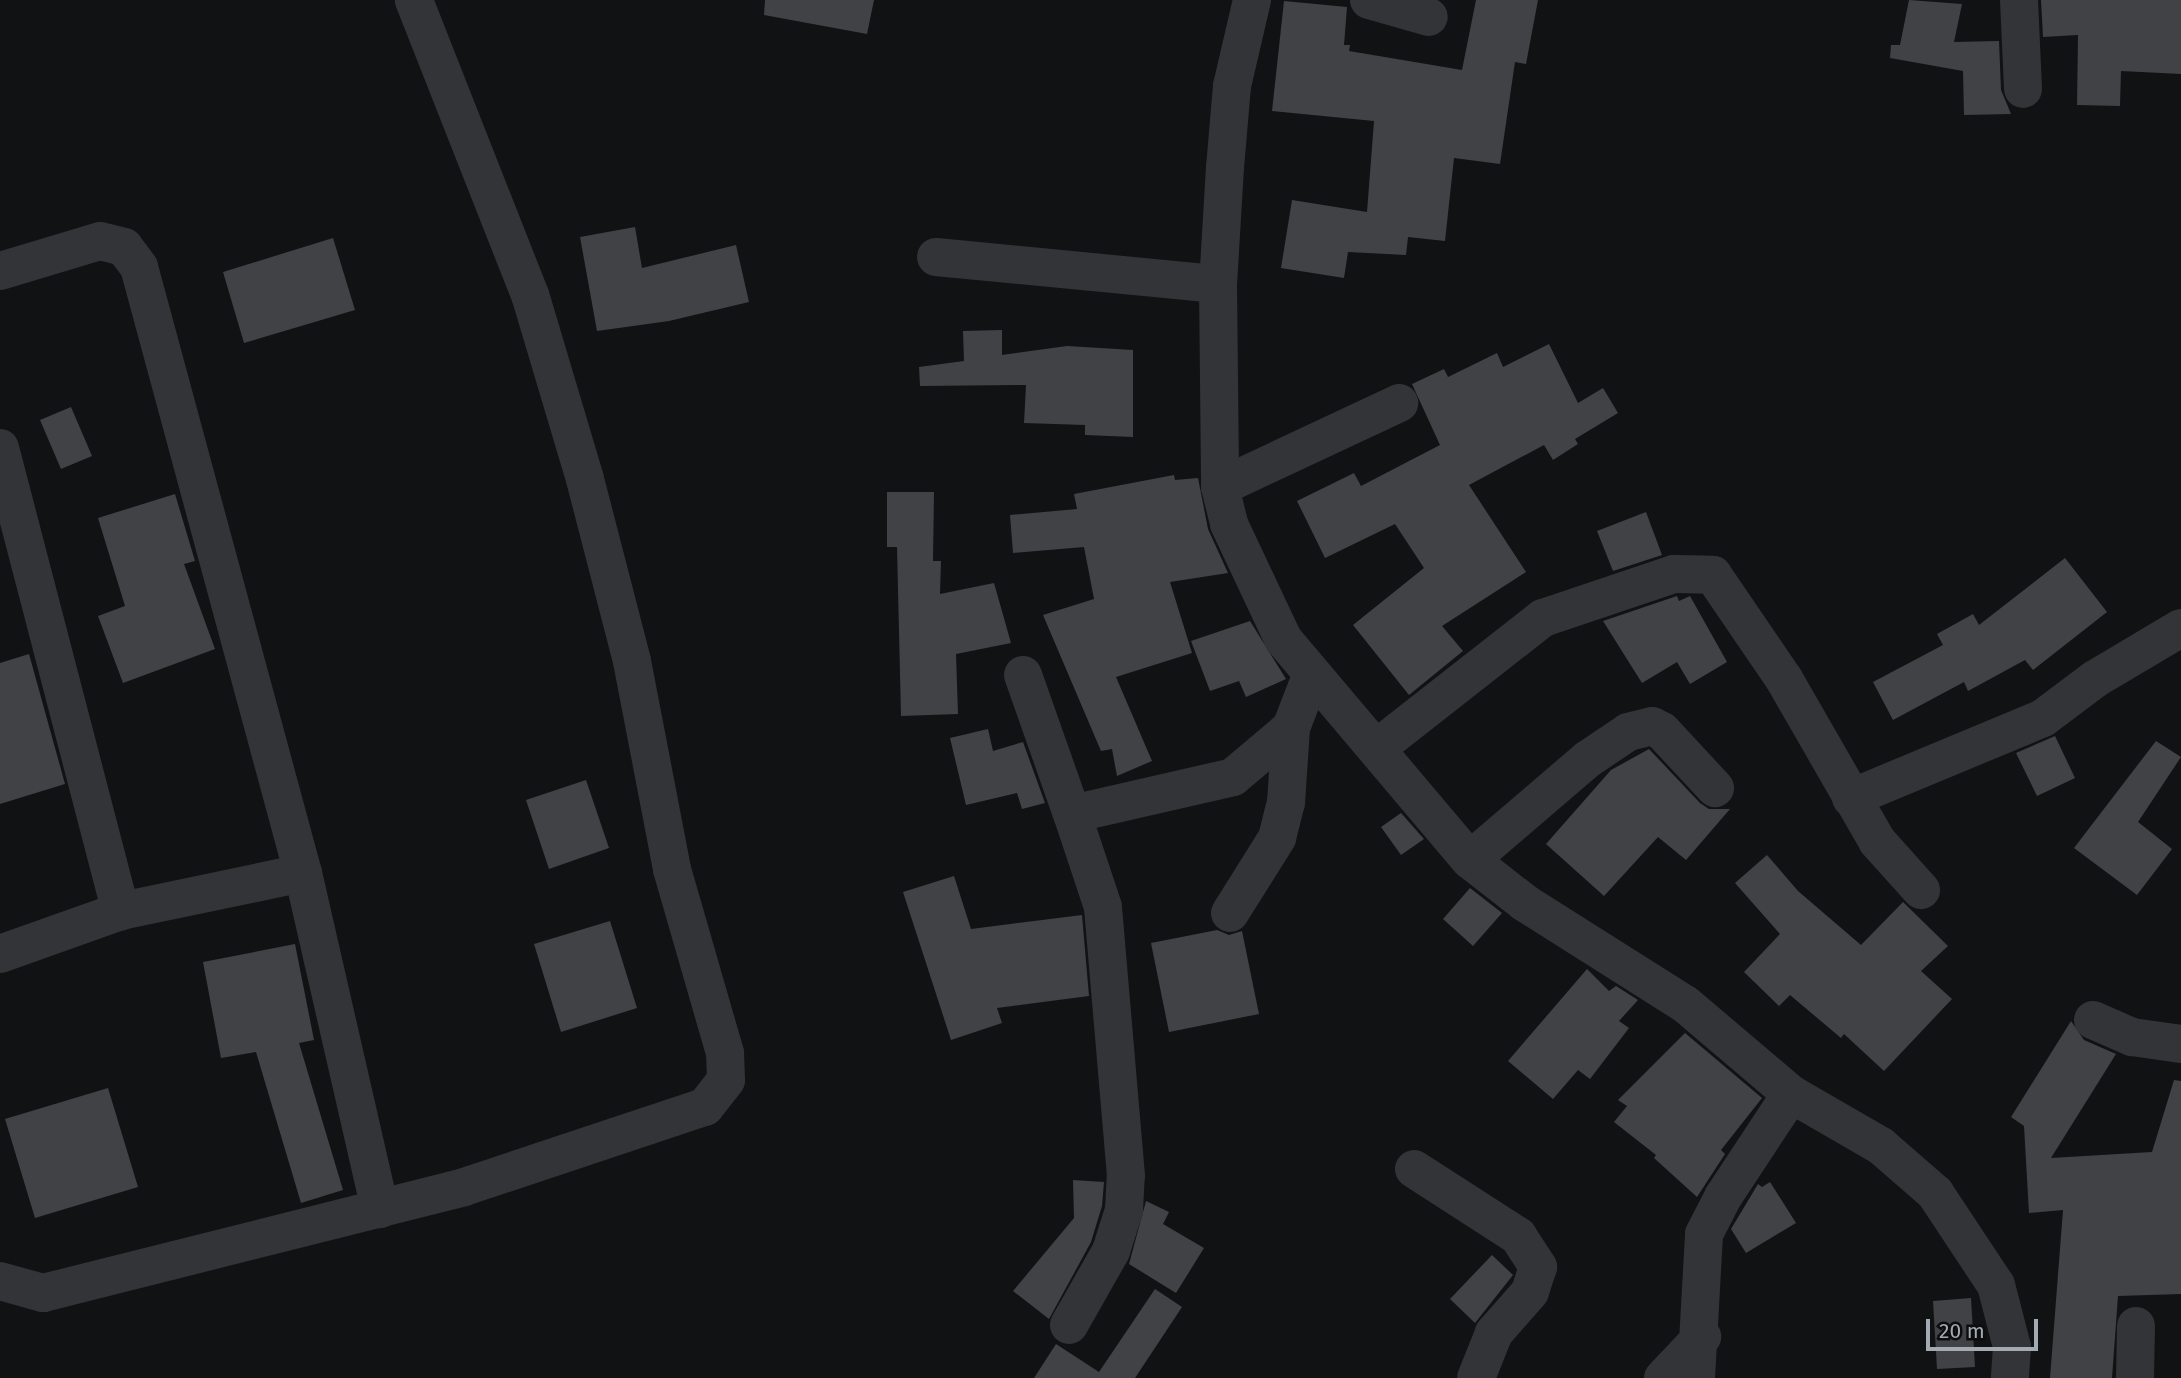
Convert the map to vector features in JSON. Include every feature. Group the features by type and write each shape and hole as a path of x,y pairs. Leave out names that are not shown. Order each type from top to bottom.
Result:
{"street":[{"path":"0,1281 43,1293 464,1187 705,1107 726,1080 725,1053 672,869 632,661 585,479 530,295 414,0"},
{"path":"1252,0 1232,86 1218,284 1220,487 1229,524 1258,591 1283,639 1311,676 1377,748 1470,860 1525,903 1685,1004 1791,1094 1881,1146 1935,1193 1996,1285 2012,1347 2010,1378"},
{"path":"1369,0 1429,17"},
{"path":"2019,0 2023,89"},
{"path":"0,271 100,242 124,247 139,267 303,873 380,1209"},
{"path":"936,257 1218,284"},
{"path":"1220,487 1399,403"},
{"path":"0,447 121,911"},
{"path":"1377,748 1543,618 1674,574 1713,575 1784,679 1877,841 1921,890"},
{"path":"1851,798 2043,718 2095,679 2181,628"},
{"path":"1023,676 1103,907 1126,1176 1124,1210 1111,1251 1069,1325"},
{"path":"1230,913 1277,838 1286,803 1291,728 1311,676"},
{"path":"1470,860 1588,759 1628,732 1652,726 1662,731 1715,788"},
{"path":"1072,814 1233,777 1291,728"},
{"path":"0,954 121,911 303,873"},
{"path":"2093,1020 2132,1037 2181,1044"},
{"path":"1696,1378 1702,1337 1704,1234 1723,1197 1791,1094"},
{"path":"1414,1169 1518,1236 1538,1267 1530,1292 1494,1333 1476,1378"},
{"path":"2135,1378 2136,1326"},
{"path":"1663,1378 1702,1337"}],"building":[{"path":"765,0 874,0 867,34 764,15"},
{"path":"1476,0 1538,0 1526,64 1515,62 1500,164 1454,158 1445,241 1408,237 1406,255 1348,252 1344,278 1281,268 1292,200 1367,212 1374,121 1272,111 1284,1 1347,7 1344,45 1350,45 1349,51 1462,70"},
{"path":"1909,0 1962,4 1954,42 1999,41 2001,90 2011,114 1964,115 1963,71 1890,58 1891,45 1900,45"},
{"path":"2041,0 2181,0 2181,74 2121,71 2120,106 2077,105 2078,35 2043,37"},
{"path":"635,227 642,268 736,245 749,302 669,321 597,331 580,237"},
{"path":"333,238 355,310 244,343 223,272"},
{"path":"1002,330 1002,355 1067,346 1133,350 1133,437 1085,435 1085,425 1024,423 1026,385 920,386 919,367 964,361 963,331"},
{"path":"1549,344 1578,403 1603,388 1618,413 1575,439 1578,444 1553,460 1544,445 1469,485 1526,572 1442,626 1463,651 1409,695 1353,625 1424,568 1395,524 1325,558 1297,501 1354,473 1361,486 1440,445 1412,384 1444,369 1448,377 1497,353 1503,367"},
{"path":"71,407 92,456 61,469 40,420"},
{"path":"1174,475 1175,480 1198,478 1208,529 1228,573 1170,582 1192,653 1116,677 1152,761 1117,776 1112,749 1101,751 1043,615 1094,599 1084,547 1013,553 1010,515 1077,509 1074,494"},
{"path":"887,492 934,492 933,561 941,561 940,594 994,583 1011,643 956,654 958,714 901,716 897,547 887,547"},
{"path":"175,494 195,561 184,564 215,649 123,683 98,616 125,606 98,518"},
{"path":"1646,512 1662,555 1613,571 1597,531"},
{"path":"2065,558 2107,612 2033,670 2025,660 1968,691 1964,682 1893,720 1873,682 1943,645 1937,634 1973,614 1979,625"},
{"path":"1677,596 1679,601 1690,596 1727,662 1690,684 1677,662 1642,683 1603,621"},
{"path":"1250,621 1286,679 1246,697 1239,681 1210,691 1191,641"},
{"path":"29,654 65,784 0,804 0,663"},
{"path":"988,729 993,751 1023,742 1045,803 1022,809 1017,793 966,805 950,738"},
{"path":"2055,736 2075,778 2037,796 2016,753"},
{"path":"2156,741 2181,757 2138,822 2172,849 2137,895 2074,848"},
{"path":"1649,749 1700,803 1709,809 1730,809 1686,860 1658,837 1604,896 1546,844 1611,770"},
{"path":"586,780 609,848 549,869 526,800"},
{"path":"1401,813 1424,839 1401,855 1381,827"},
{"path":"1767,855 1798,891 1861,945 1903,902 1948,946 1921,971 1952,999 1884,1071 1844,1034 1841,1038 1790,995 1779,1006 1744,972 1780,934 1735,883"},
{"path":"954,876 971,929 1082,915 1089,996 997,1008 1002,1023 951,1040 903,892"},
{"path":"1470,888 1502,913 1473,946 1443,919"},
{"path":"610,921 637,1008 561,1032 534,944"},
{"path":"1217,930 1229,935 1242,931 1259,1014 1169,1032 1151,943"},
{"path":"295,944 314,1040 299,1043 343,1190 301,1203 256,1052 221,1058 203,962"},
{"path":"1587,969 1609,991 1616,986 1638,1000 1619,1021 1629,1028 1590,1079 1578,1070 1553,1099 1508,1061"},
{"path":"2071,1021 2084,1040 2116,1054 2051,1158 2152,1152 2174,1080 2181,1081 2181,1294 2118,1296 2112,1378 2050,1378 2063,1210 2029,1213 2024,1126 2011,1117"},
{"path":"1685,1033 1762,1098 1721,1150 1725,1154 1697,1197 1654,1158 1656,1155 1614,1122 1627,1106 1618,1100"},
{"path":"108,1088 138,1187 35,1218 5,1119"},
{"path":"1073,1180 1104,1182 1102,1206 1091,1242 1049,1319 1013,1291 1074,1218"},
{"path":"1770,1182 1796,1223 1746,1253 1731,1229 1758,1184 1762,1187"},
{"path":"1146,1201 1169,1212 1163,1224 1204,1248 1176,1293 1129,1264"},
{"path":"1492,1255 1513,1275 1475,1323 1450,1299"},
{"path":"1155,1289 1182,1307 1135,1378 1034,1378 1056,1344 1099,1372"},
{"path":"1971,1298 1975,1367 1937,1369 1933,1301"}]}
